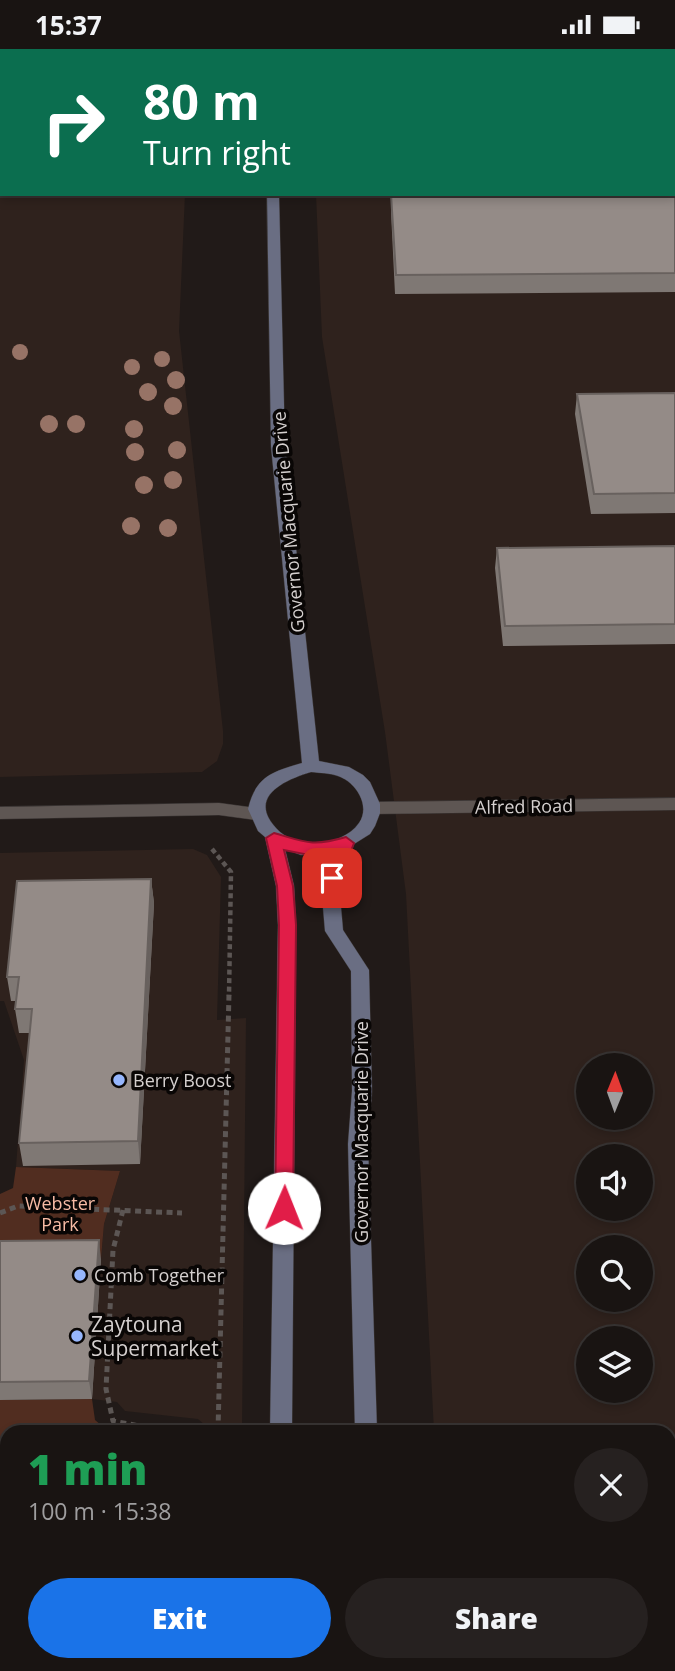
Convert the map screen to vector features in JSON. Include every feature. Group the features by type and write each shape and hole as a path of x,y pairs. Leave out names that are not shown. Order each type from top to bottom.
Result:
{"main road":[{"name":"Governor Macquarie Drive","path":"272,196 278,446 311,766"},
{"path":"311,766 331,767 348,773 361,782 370,795 373,808 370,821 346,843 328,848 289,846 262,827 256,814 257,800 264,787 276,776 292,769 311,766"},
{"path":"274,838 285,886 288,925 281,1425"},
{"name":"Governor Macquarie Drive","path":"346,843 336,863 331,896 334,931 359,970 362,1091 358,1144 366,1425"}],"street":[{"name":"Alfred Road","path":"373,808 675,804"},
{"path":"0,813 219,809 256,814"}],"path":[{"path":"212,849 231,872 232,892 218,1425"},
{"path":"0,1213 18,1206 182,1213"},
{"path":"123,1210 113,1250 106,1389 113,1421 135,1425"}],"shaded area":[{"path":"0,196 185,196 179,331 223,744 217,761 202,772 0,777"},
{"path":"316,196 675,196 675,1425 434,1425 406,894 385,732 322,337"},
{"path":"193,849 207,855 221,877 217,1020 246,1018 242,1425 205,1425 198,1419 125,1411 117,1402 92,1399 0,1400 0,1260 101,1259 104,1224 120,1171 16,1167 24,1060 4,1001 0,1001 0,853"}],"green space":[{"name":"Webster Park","path":"16,1167 120,1171 104,1224 101,1259 0,1260 0,1194 13,1188"},
{"path":"92,1399 95,1420 101,1425 0,1425 0,1400"}],"building":[{"path":"391,196 675,196 675,273 396,275"},
{"path":"675,393 675,493 594,494 577,394"},
{"path":"675,546 675,624 505,626 497,548"},
{"path":"151,879 138,1141 19,1143 32,1009 15,1009 19,977 7,977 17,881"},
{"path":"99,1240 89,1381 0,1382 0,1241"}],"place":[{"name":"Berry Boost","path":"119,1080"},
{"name":"Comb Together","path":"80,1275"},
{"name":"Zaytouna Supermarket","path":"77,1336"}],"route":[{"path":"284,1208 288,925 285,886 274,838 289,846 309,849 346,843 332,878"}]}
